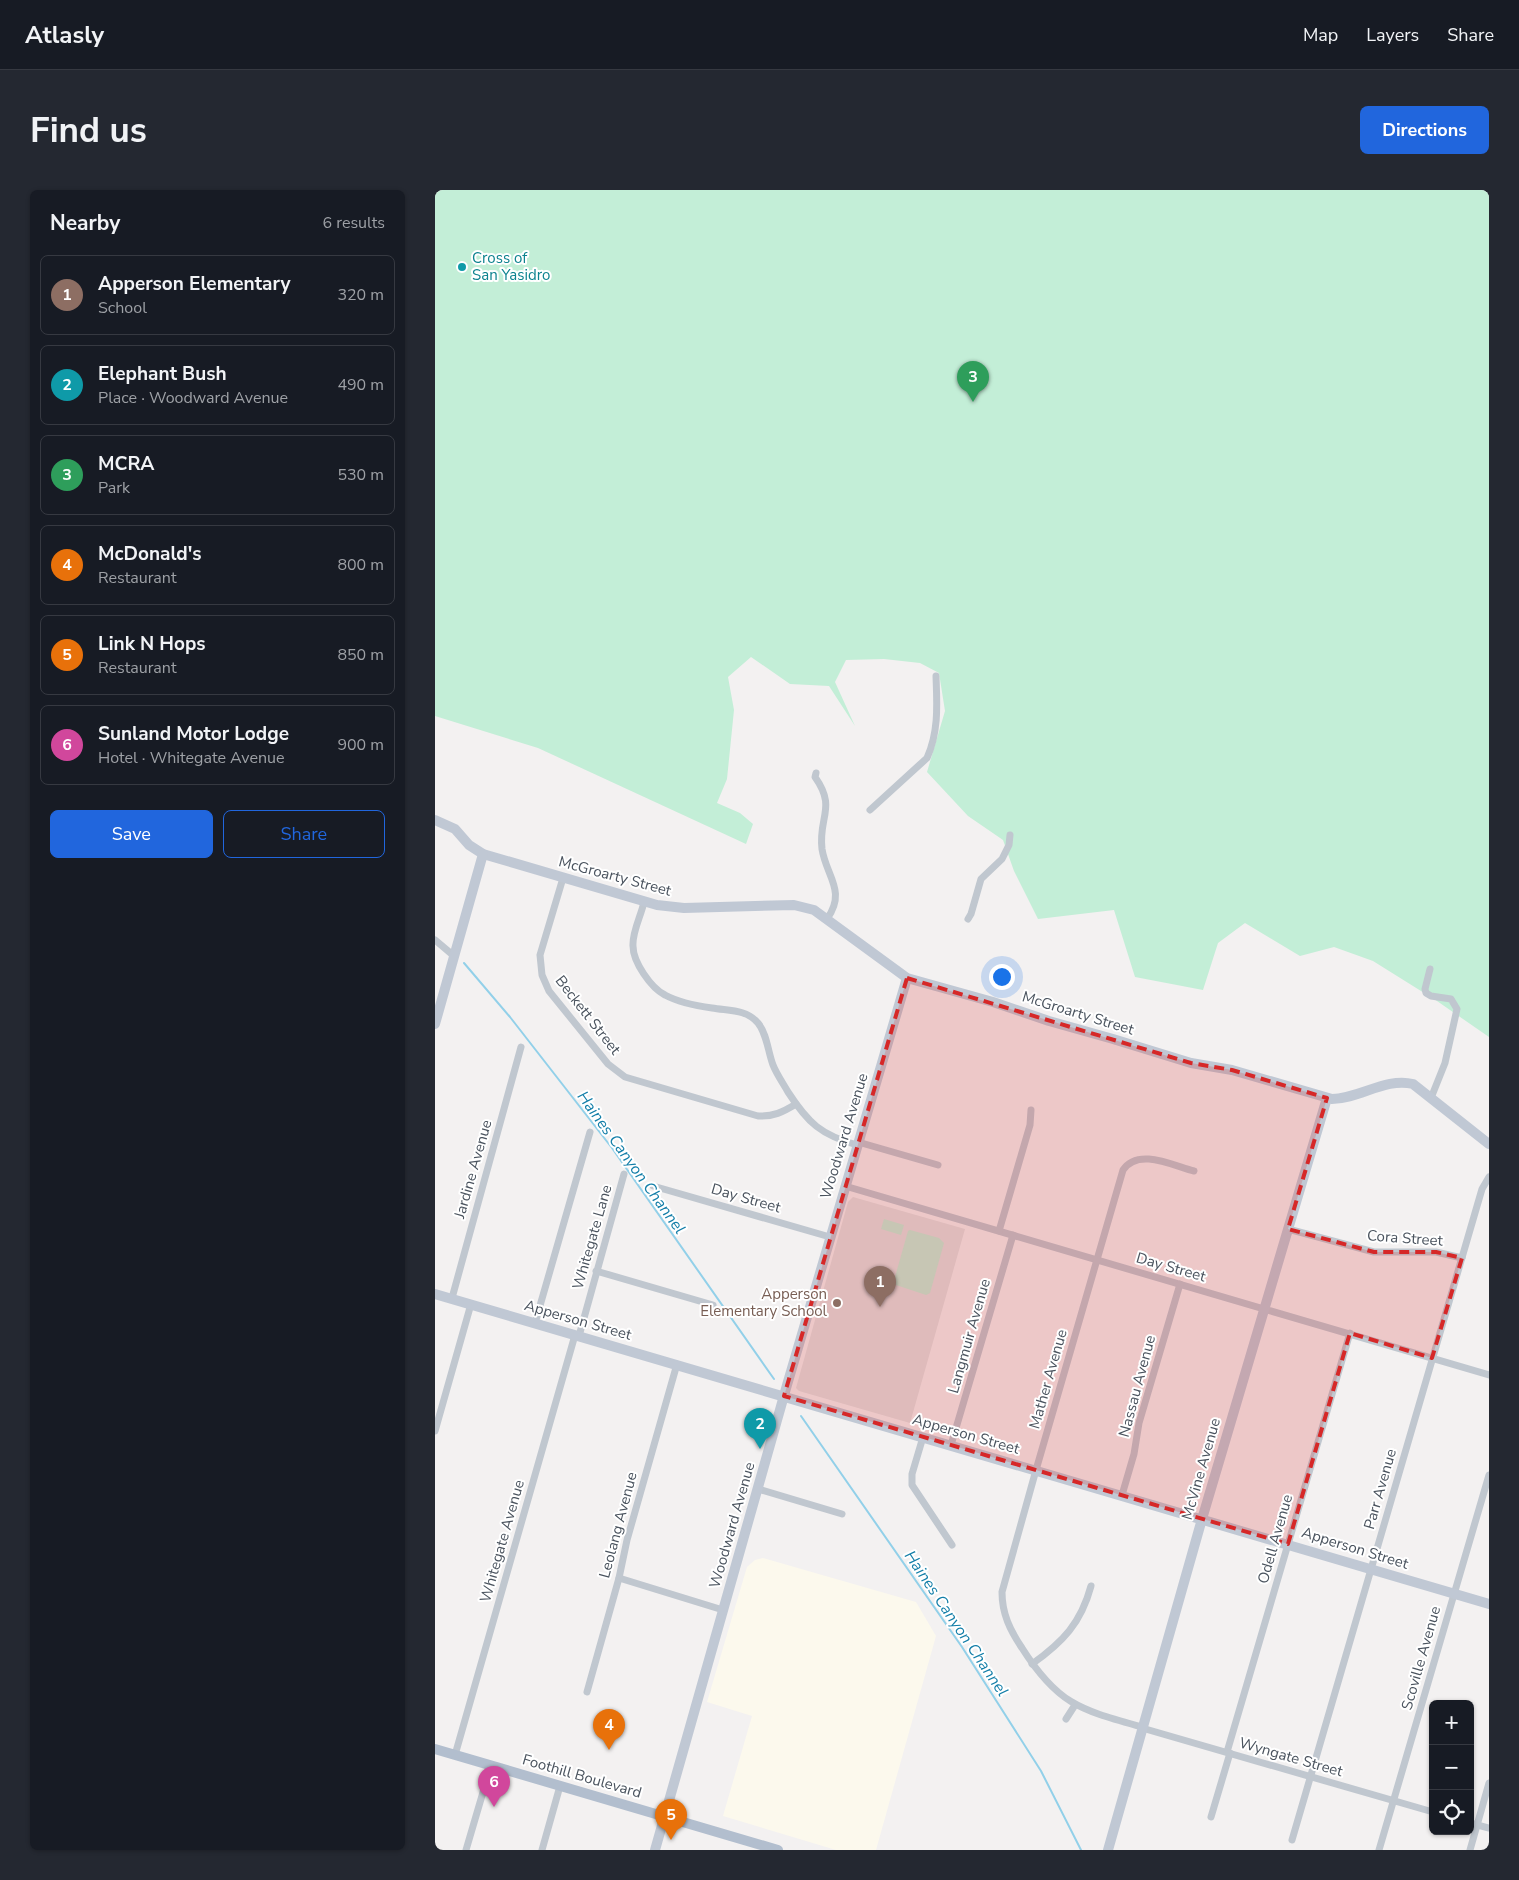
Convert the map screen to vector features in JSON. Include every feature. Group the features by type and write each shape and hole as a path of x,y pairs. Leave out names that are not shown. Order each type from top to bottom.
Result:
{"main road":[{"name":"Foothill Boulevard","path":"435,1749 665,1816 744,1845 778,1850"}],"street":[{"path":"870,810 927,758 936,726 938,709 936,676"},
{"path":"816,773 815,777 822,786 826,799 822,848 833,878 836,895 834,907 827,919"},
{"name":"McGroarty Street","path":"435,820 455,829 469,844 483,854 644,902 684,908 794,905 811,909 907,978 993,1002 1049,1021 1113,1038 1191,1063 1232,1070 1327,1098 1337,1099 1372,1089 1407,1083 1413,1084 1489,1144"},
{"path":"968,918 971,914 981,879 1007,851 1010,835"},
{"path":"436,1020 483,854"},
{"name":"Beckett Street","path":"563,878 540,954 542,975 549,990 608,1064 625,1077 758,1116 768,1116 782,1112 796,1104"},
{"path":"644,902 633,942 634,957 637,964 659,991 666,996 700,1006 737,1011 749,1015 761,1029 775,1070 809,1122 820,1131 834,1138 938,1165"},
{"path":"435,940 454,956"},
{"path":"1430,969 1425,989 1426,993 1431,996 1451,999 1456,1005 1457,1015 1445,1063 1431,1098"},
{"name":"Woodward Avenue","path":"655,1850 757,1489 857,1143 907,978"},
{"name":"Jardine Avenue","path":"452,1298 521,1047"},
{"name":"McVine Avenue","path":"1108,1850 1202,1519 1327,1098"},
{"path":"999,1231 1030,1124 1031,1110"},
{"path":"535,1323 590,1132"},
{"name":"Mather Avenue","path":"1142,1728 1075,1705 1050,1686 1032,1664 1009,1627 1003,1610 1002,1592 1035,1470 1123,1170 1129,1163 1143,1158 1194,1172"},
{"name":"Whitegate Lane","path":"577,1335 623,1174"},
{"name":"Parr Avenue","path":"1292,1840 1482,1190 1489,1177"},
{"name":"Day Street","path":"653,1186 830,1237"},
{"name":"Day Street","path":"845,1186 1489,1375"},
{"name":"Cora Street","path":"1288,1228 1374,1252 1436,1252 1462,1258"},
{"name":"Langmuir Avenue","path":"951,1445 1013,1235"},
{"path":"596,1271 713,1305"},
{"name":"Nassau Avenue","path":"1122,1495 1139,1423 1180,1284"},
{"name":"Apperson Street","path":"435,1294 1489,1604"},
{"path":"435,1431 471,1304"},
{"name":"Odell Avenue","path":"1211,1817 1350,1333"},
{"name":"Whitegate Avenue","path":"455,1754 577,1335"},
{"name":"Leolang Avenue","path":"587,1692 619,1578 627,1540 677,1364"},
{"path":"923,1437 912,1474 912,1485 952,1545"},
{"name":"Scoville Avenue","path":"1379,1850 1489,1475"},
{"path":"757,1489 842,1514"},
{"path":"619,1578 723,1610"},
{"path":"1032,1664 1059,1643 1073,1628 1082,1612 1091,1586"},
{"path":"1066,1719 1075,1705"},
{"name":"Wyngate Street","path":"1142,1728 1429,1811"},
{"path":"466,1850 491,1765"},
{"path":"1489,1783 1474,1824 1489,1828"},
{"path":"542,1850 560,1786"},
{"path":"1470,1850 1472,1835"}],"highlighted area":[{"path":"907,978 1191,1063 1232,1070 1327,1098 1288,1229 1374,1252 1436,1252 1462,1258 1432,1358 1350,1333 1288,1544 784,1396"}],"shaded area":[{"path":"853,1197 965,1229 910,1423 799,1391 796,1388 848,1202"},
{"path":"763,1558 916,1602 936,1636 876,1850 836,1850 723,1816 752,1716 707,1702 747,1567 755,1560"}],"green space":[{"path":"435,190 1489,190 1489,1037 1437,1001 1373,961 1334,947 1300,956 1245,923 1218,943 1203,990 1135,977 1114,910 1038,919 1014,871 1003,840 968,816 927,772 945,711 939,673 920,663 884,659 846,660 835,682 855,726 829,686 790,684 751,657 728,677 734,710 727,779 717,803 740,813 753,824 746,844 538,748 435,716"},
{"path":"884,1219 904,1225 901,1235 881,1229"},
{"path":"908,1231 939,1238 944,1243 930,1293 926,1295 893,1284"}],"waterway":[{"name":"Haines Canyon Channel","path":"464,963 510,1017 612,1148 774,1379"},
{"name":"Haines Canyon Channel","path":"801,1416 962,1647 1041,1771 1081,1850"}],"place":[{"name":"Cross of San Yasidro","path":"462,267"},
{"name":"MCRA","path":"973,402"},
{"name":"Apperson Elementary School","path":"837,1303"},
{"name":"Apperson Elementary","path":"880,1307"},
{"name":"Elephant Bush","path":"760,1449"},
{"name":"McDonald's","path":"609,1750"},
{"name":"Sunland Motor Lodge","path":"494,1807"},
{"name":"Link N Hops","path":"671,1840"}]}
